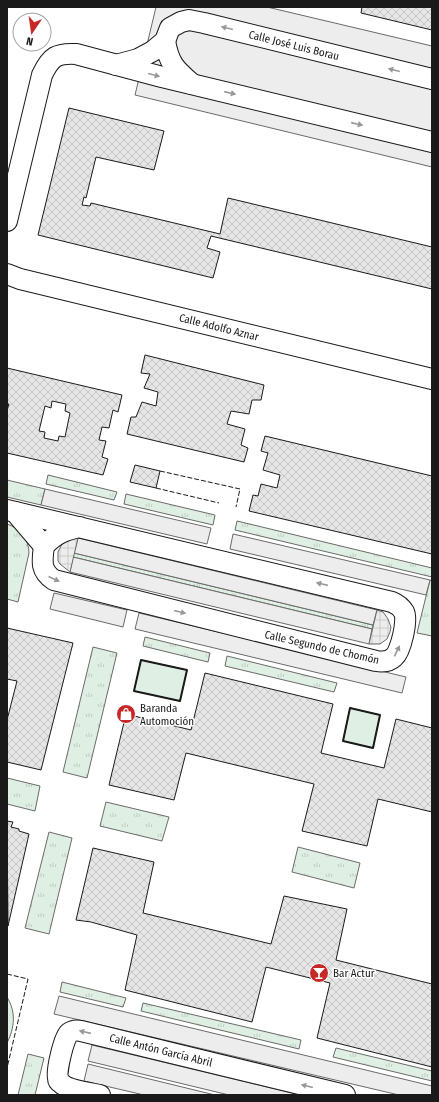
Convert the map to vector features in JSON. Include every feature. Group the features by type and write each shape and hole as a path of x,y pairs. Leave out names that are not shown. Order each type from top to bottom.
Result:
{"street":[{"name":"Calle José Luis Borau","path":"116,65 138,59 153,51 165,41 170,28 181,22 189,20 432,79"},
{"path":"165,41 167,56 176,70 192,84"},
{"path":"7,221 42,75 48,63 54,57 64,54 76,54 192,84 432,142"},
{"name":"Calle Adolfo Aznar","path":"7,274 36,283 432,379"},
{"name":"Calle Segundo de Chomón","path":"11,511 80,527 392,602 403,610 406,617 398,652 390,660 380,662 54,580 48,577 44,571 43,564 44,546 57,534 65,530 80,527"},
{"name":"Calle Segundo de Chomón","path":"11,511 44,546"},
{"name":"Calle Antón García Abril","path":"100,1095 67,1087 61,1084 58,1077 58,1070 66,1037 71,1031 81,1031 345,1095"}],"green space":[{"path":"48,475 117,492 114,500 46,484"},
{"path":"7,480 45,489 41,505 7,497"},
{"path":"126,494 215,515 213,525 124,504"},
{"path":"237,521 432,568 432,577 235,530"},
{"path":"7,524 16,528 23,535 29,548 18,602 7,599"},
{"path":"74,553 373,625 372,629 73,557"},
{"path":"430,580 432,581 432,636 417,633"},
{"path":"145,637 210,653 208,662 143,646"},
{"path":"93,647 117,653 87,778 63,772"},
{"path":"227,656 337,683 334,692 225,666"},
{"path":"141,660 187,670 180,701 134,691"},
{"path":"350,708 380,715 373,748 343,741"},
{"path":"7,778 40,786 35,811 7,804"},
{"path":"106,802 169,817 162,841 100,826"},
{"path":"49,832 72,838 49,934 25,928"},
{"path":"298,847 360,863 354,888 292,872"},
{"path":"62,982 126,998 123,1007 60,992"},
{"path":"7,997 12,1008 13,1025 7,1043"},
{"path":"143,1003 301,1040 299,1049 141,1011"},
{"path":"336,1048 432,1071 432,1081 333,1057"},
{"path":"28,1054 44,1058 35,1095 18,1095"}],"shaded area":[{"path":"156,7 267,7 432,46 432,167 135,95"},
{"path":"45,489 211,528 207,544 41,505"},
{"path":"233,534 430,580 426,595 230,549"},
{"path":"74,537 78,538 70,572 58,561 58,552 63,542"},
{"path":"78,538 377,610 373,625 74,553"},
{"path":"73,557 372,629 369,644 70,572"},
{"path":"54,593 127,610 123,627 50,609"},
{"path":"377,610 383,612 388,619 391,627 390,632 387,639 380,644 369,644"},
{"path":"139,613 406,677 402,693 135,629"},
{"path":"59,996 432,1086 432,1095 399,1095 54,1014"},
{"path":"92,1045 300,1095 229,1095 88,1061"},
{"path":"88,1064 215,1095 144,1095 84,1081"}],"building":[{"path":"362,7 432,7 432,30 361,13"},
{"path":"69,108 164,131 154,170 96,157 86,198 84,197 82,205 90,206 91,203 220,234 228,198 432,247 432,289 211,236 207,248 220,252 213,278 38,235"},
{"path":"145,355 264,385 261,400 252,400 249,414 231,411 227,424 245,429 241,445 248,448 244,462 127,434 131,417 136,417 142,402 156,406 158,392 144,388 150,374 141,373"},
{"path":"7,368 122,395 118,412 113,410 109,428 102,427 99,440 106,441 102,457 108,459 103,475 7,453 7,410 9,404 7,404","holes":["52,401 66,404 65,411 70,413 65,437 59,436 58,441 44,438 45,432 39,431 45,406 51,408"]},
{"path":"265,436 432,476 432,554 249,511 253,495 258,496 261,484 277,488 280,475 263,470 268,453 261,451"},
{"path":"135,465 160,471 156,488 130,482"},
{"path":"7,628 73,643 41,770 7,762 7,720 17,681 7,679"},
{"path":"205,673 333,704 321,753 384,768 396,719 432,728 432,812 378,799 367,846 302,831 314,784 186,753 174,800 109,785 126,714 191,730"},
{"path":"7,821 13,822 11,827 29,834 8,926"},
{"path":"93,848 154,862 143,913 271,944 284,896 347,909 336,960 432,984 432,1067 317,1038 330,983 266,967 252,1022 125,990 137,935 91,922 76,920"}],"fence":[{"path":"160,471 240,489 236,507"},
{"path":"156,488 219,503"},
{"path":"7,974 28,979 7,1068"}],"wall":[{"path":"141,660 187,670 180,701 134,691 141,660"},
{"path":"350,708 380,715 373,748 343,741 350,708"}],"place":[{"name":"Baranda Automoción","path":"126,714"},
{"name":"Bar Actur","path":"319,973"}]}
